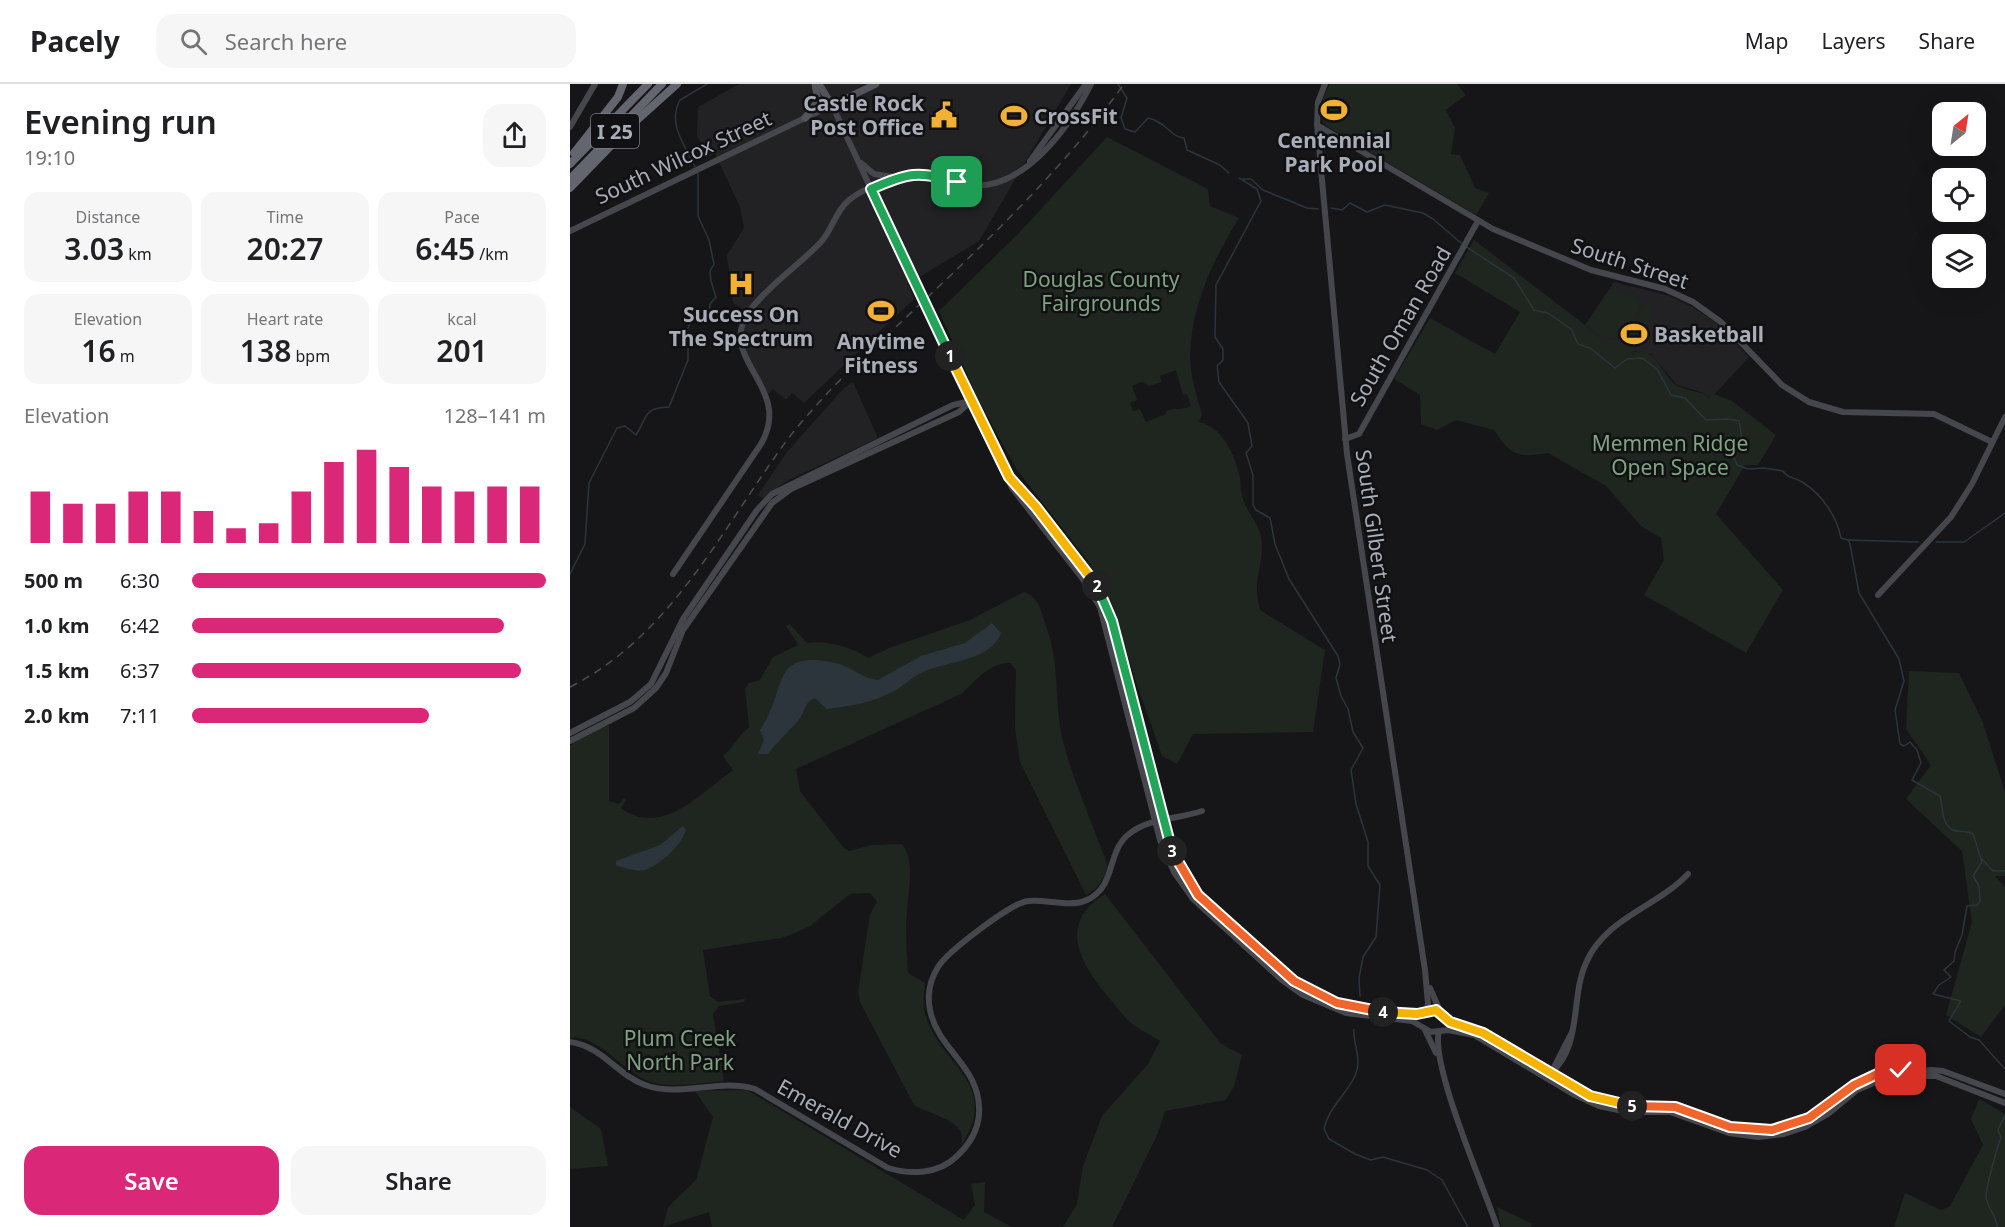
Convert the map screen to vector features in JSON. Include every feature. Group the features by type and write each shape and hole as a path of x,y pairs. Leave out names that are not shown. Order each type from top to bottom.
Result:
{"highway":[{"path":"570,158 618,97 623,84"},
{"name":"I 25","path":"570,164 648,84"},
{"name":"I 25","path":"570,179 662,84"},
{"path":"570,188 627,129 676,84"}],"main road":[{"path":"817,84 831,105"},
{"path":"805,118 818,101 817,84"},
{"name":"South Wilcox Street","path":"831,105 876,84"}],"street":[{"path":"570,127 595,84"},
{"path":"1025,169 1086,84"},
{"path":"673,574 761,444 769,425 770,410 767,395 746,362 742,350 742,332 746,316 761,298 821,243 845,203 871,189 894,178 910,174 929,174 979,185 1004,180 1025,169 1042,154 1090,84"},
{"name":"South Gilbert Street","path":"1325,84 1318,102 1317,125 1345,439 1425,970 1428,1004 1426,1012"},
{"path":"831,105 1009,477 1012,488 1082,578 1100,607 1159,821 1166,857 1187,892 1211,917 1290,986 1317,1002 1346,1013 1412,1021 1433,1032 1440,1030 1467,1032 1517,1055"},
{"name":"South Wilcox Street","path":"570,231 831,105"},
{"name":"South Street","path":"1317,125 1478,221 1591,270 1665,289 1693,302 1721,322 1782,385 1809,402 1842,412 1934,414 1992,442"},
{"path":"1319,146 1325,136 1334,135"},
{"path":"856,158 873,174 894,178"},
{"name":"South Oman Road","path":"1345,439 1359,434 1478,221"},
{"path":"570,733 625,705 651,684 683,619 757,510 772,494 952,405 971,401"},
{"path":"570,741 634,708 656,688 666,673 683,630 772,502 787,491 959,412 971,401"},
{"path":"1878,595 1951,517 1972,484 2005,417"},
{"name":"Emerald Drive","path":"570,1042 584,1044 598,1052 644,1085 670,1090 732,1084 755,1089 888,1168 904,1173 924,1172 948,1165 973,1136 978,1121 979,1102 973,1080 933,1022 928,991 939,966 1017,904 1036,900 1075,903 1096,894 1110,877 1119,844 1134,830 1159,821 1202,811"},
{"path":"1159,821 1173,854 1192,888 1215,912 1294,981 1320,996 1348,1007 1397,1013 1434,1010 1450,1022 1483,1033 1549,1076 1604,1101 1634,1106 1662,1105 1684,1109 1730,1127 1772,1130 1809,1118 1854,1085 1894,1067 1903,1072 1944,1071 2005,1094"},
{"path":"1549,1076 1571,1042 1581,977 1592,950 1618,923 1665,895 1688,873"},
{"name":"South Gilbert Street","path":"1425,970 1442,1015"},
{"path":"1426,1012 1422,1019 1424,1027 1442,1070 1497,1227"},
{"path":"1442,1015 1444,1024 1437,1040 1442,1070"},
{"path":"1488,1042 1599,1106 1628,1112 1651,1111 1680,1114 1735,1134 1774,1136 1796,1131 1812,1124 1868,1084 1881,1080 1897,1084 1917,1076 1936,1076 2005,1103"},
{"path":"1887,1071 1886,1077 1890,1082"},
{"path":"1903,1072 1903,1081"},
{"path":"1651,1111 1662,1105"}],"shaded area":[{"path":"739,84 1071,84 979,241 908,284 914,299 804,403 792,393 786,400 773,389 767,395 749,367 741,337 748,312 733,303 727,255 744,228 740,207 715,154 708,157 697,136 698,107"},
{"path":"1614,282 1670,296 1692,307 1715,322 1749,357 1711,398 1701,392 1677,385 1651,354 1636,351 1629,353 1605,346 1585,325"},
{"path":"853,382 878,438 787,481 763,498 758,495 787,452 844,388"},
{"path":"992,623 1001,633 996,642 979,655 925,671 894,691 869,701 827,709 815,698 808,702 801,718 768,754 758,754 764,740 760,730 769,715 784,675 790,667 801,661 816,660 839,664 868,678 878,680 921,656 965,643"},
{"path":"683,826 686,830 680,842 670,854 651,867 638,870 616,865 616,861 660,845"}],"green space":[{"path":"1330,84 1457,84 1466,95 1446,110 1455,128 1451,154 1460,155 1475,188 1489,193 1476,215 1326,126 1321,110"},
{"name":"Douglas County Fairgrounds","path":"1107,137 1208,189 1210,206 1239,218 1212,267 1199,301 1191,337 1191,371 1202,415 1199,422 1215,430 1227,443 1238,469 1244,503 1260,531 1262,555 1257,591 1260,610 1325,650 1313,732 1193,734 1177,764 1162,756 1112,604 1088,561 1017,470 976,395 939,311 1018,234","holes":["1176,370 1183,395 1187,394 1191,406 1166,411 1166,414 1146,422 1140,409 1133,411 1130,403 1137,400 1132,386 1142,382 1149,386 1162,382 1160,376"]},
{"name":"Memmen Ridge Open Space","path":"1474,240 1585,325 1605,345 1610,338 1619,342 1624,339 1648,303 1652,309 1651,315 1630,353 1640,351 1648,353 1680,387 1710,398 1714,394 1732,401 1776,435 1758,465 1745,465 1716,514 1783,590 1746,653 1644,595 1664,560 1661,538 1641,526 1606,486 1548,453 1522,455 1510,450 1494,430 1456,420 1437,430 1421,424 1420,395 1394,379 1430,318 1495,354 1520,312 1455,273"},
{"path":"1614,286 1637,299 1641,306 1620,339 1600,335 1588,325"},
{"name":"Plum Creek North Park","path":"1024,592 1034,598 1042,612 1054,656 1060,727 1067,757 1108,866 1094,889 1086,895 1020,762 1015,727 1016,670 1010,663 990,669 961,694 796,769 800,791 843,847 849,851 872,845 902,844 906,851 910,868 906,927 908,973 925,983 924,1006 927,1020 936,1037 966,1078 975,1107 972,1125 961,1146 962,1137 956,1126 914,1105 860,1002 858,992 870,914 877,902 870,893 850,894 810,926 781,938 703,950 710,996 718,1002 745,999 744,1002 719,1006 713,1014 724,1081 680,1085 654,1083 633,1072 591,1042 580,1038 570,1038 570,746 583,736 609,725 609,801 619,804 624,798 626,800 621,808 636,816 651,818 666,815 694,800 733,770 723,756 749,727 745,689 749,683 760,680 773,657 798,645 786,626 790,624 807,643 839,645 868,658 889,648 970,620"},
{"path":"1909,671 1959,673 1983,723 2005,792 2005,876 1995,876 2005,887 2005,1005 1981,1037 1946,1015 1972,922 1962,851 1906,799 1931,765 1906,729"},
{"path":"1105,894 1220,1043 1242,1055 1234,1086 1226,1100 1165,1111 1158,1133 1112,1227 1063,1227 1077,1204 1083,1166 1102,1116 1148,1064 1160,1041 1126,1018 1099,986 1083,959 1078,945 1077,931 1081,918 1090,906"},
{"path":"747,1090 964,1220 975,1205 971,1184 985,1182 984,1212 1012,1227 712,1227 709,1212 663,1227 668,1207 696,1180 713,1117 695,1091"},
{"path":"1979,1099 2005,1114 2005,1227 1894,1227 1905,1193 1941,1210 1950,1206 1983,1145 1971,1119"},
{"path":"570,1107 601,1129 608,1166 570,1169"},
{"path":"1497,1207 1533,1224 1530,1227 1501,1227"}],"waterway":[{"path":"695,167 679,134 675,118 680,100 707,84"},
{"path":"1118,84 1127,98 1121,118 1125,129 1135,132 1148,118 1154,120 1184,138 1187,150 1220,165 1229,173"},
{"path":"570,574 585,544 589,483 617,428 625,426 636,435 650,412 654,409 669,407 688,360 688,345 684,337 692,319 709,316 710,304 716,297 711,281 710,271 714,264 709,240 698,216 698,171"},
{"path":"1239,178 1257,189 1261,201 1216,285 1215,337 1223,349 1223,360 1217,366 1219,382 1248,423 1252,446 1246,453 1253,475 1253,505 1256,510 1270,518 1275,544 1289,579 1338,656 1340,664 1336,678 1341,696 1348,709 1353,732 1363,748 1351,770 1356,804 1368,842 1368,866 1380,885 1376,937 1363,957 1359,978 1360,996"},
{"path":"1243,179 1251,179 1263,190 1307,208 1318,209"},
{"path":"1331,208 1342,210 1350,203 1367,212 1385,205 1423,213 1461,243"},
{"path":"1465,246 1514,278 1534,310 1548,313 1571,329 1578,344 1590,348 1615,368 1627,359 1642,358 1657,369 1671,395 1685,398 1706,420 1739,421 1742,438 1734,457 1737,465 1748,469 1764,468 1783,471 1809,487 1828,507 1841,538 1848,540 1850,544 1859,593 1899,659 1904,681 1895,710 1900,744 1904,746 1910,742 1917,750 1921,763 1912,780 1940,796 1944,819 1949,827 1955,831 1973,834 1982,862 1973,876 1979,886 1980,901 1977,905 1967,906 1962,935 1954,961 1944,970 1951,977 1939,985 1933,994 1961,1001 1949,1021 1970,1037 1979,1040 2005,1069"},
{"path":"1936,542 1964,542 2005,513"},
{"path":"1848,540 1918,542"},
{"path":"1982,859 1993,871 2005,871"},
{"path":"1354,1029 1358,1057 1357,1069 1351,1083 1326,1121 1324,1129 1329,1139 1371,1160 1383,1157 1427,1170 1442,1180 1468,1227"},
{"path":"1997,1227 1986,1193 2001,1138 1998,1130 2005,1115"}],"railway":[{"path":"570,687 605,666 664,612 714,548 782,447 806,417 832,388 1022,205 1092,126 1124,84"}],"place":[{"name":"Centennial Park Pool","path":"1334,110"},
{"name":"Castle Rock Post Office","path":"944,115"},
{"name":"CrossFit","path":"1014,116"},
{"name":"Success On The Spectrum","path":"741,284"},
{"name":"Anytime Fitness","path":"881,311"},
{"name":"Basketball","path":"1634,334"}],"route":[{"path":"957,182 929,174 910,174 902,175 871,189 1002,466 1080,561 1104,598 1112,621 1170,846 1188,882 1215,912 1287,975 1328,1000 1348,1007 1372,1011 1417,1014 1436,1010 1450,1022 1475,1029 1493,1038 1517,1055 1576,1089 1619,1105 1675,1107 1721,1125 1755,1131 1772,1130 1801,1123 1854,1085 1880,1075 1892,1067 1901,1070"}]}
